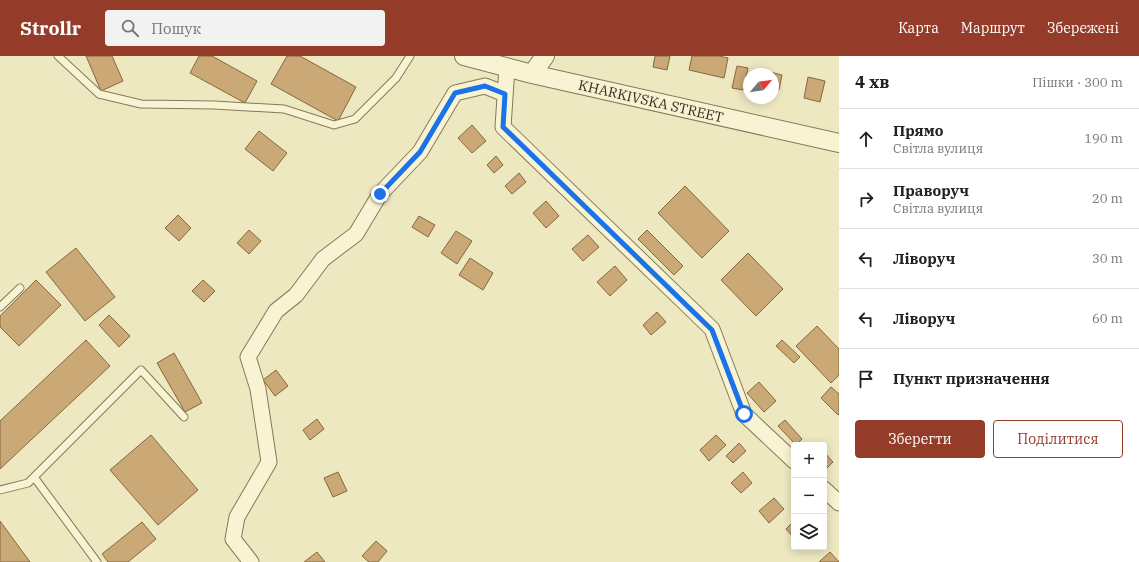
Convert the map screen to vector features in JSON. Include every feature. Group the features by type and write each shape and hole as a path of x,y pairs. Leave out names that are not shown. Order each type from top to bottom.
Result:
{"street":[{"name":"KHARKIVSKA STREET","path":"464,56 532,74 839,143"},
{"path":"532,74 545,56"},
{"path":"507,67 503,127 712,330 744,414 791,458"},
{"path":"251,562 233,539 237,517 269,462 258,388 248,357 276,311 296,295 324,260 356,234 380,194 420,152 455,93 485,86 505,94"},
{"path":"827,492 839,503"}],"lane":[{"path":"58,56 99,94 141,104 214,105 284,109 334,125 355,119 396,78 410,56"},
{"path":"0,307 20,288"},
{"path":"0,490 28,483 141,370 184,417"},
{"path":"34,477 98,562"}],"building":[{"path":"86,56 112,56 123,81 101,91"},
{"path":"199,56 212,56 257,81 245,103 190,73"},
{"path":"287,56 300,56 356,87 338,121 271,84"},
{"path":"655,56 670,56 667,70 653,67"},
{"path":"692,56 719,56 728,58 724,78 689,70"},
{"path":"737,66 748,68 743,68 743,90 732,88"},
{"path":"779,74 782,75 779,90"},
{"path":"808,77 825,81 820,102 804,98"},
{"path":"472,125 486,141 472,153 458,138"},
{"path":"259,131 287,153 273,171 245,149"},
{"path":"496,156 503,165 494,173 487,165"},
{"path":"519,173 526,182 512,194 505,186"},
{"path":"685,186 729,231 702,258 658,213"},
{"path":"546,201 559,216 546,228 533,213"},
{"path":"178,215 191,228 179,241 165,228"},
{"path":"419,216 435,225 428,237 412,227"},
{"path":"249,230 261,241 249,254 237,243"},
{"path":"647,230 683,266 674,275 638,239"},
{"path":"456,231 472,241 457,264 441,253"},
{"path":"588,235 599,247 583,261 572,249"},
{"path":"76,248 115,297 85,321 46,272"},
{"path":"748,253 783,289 756,316 721,280"},
{"path":"470,258 493,273 483,290 459,275"},
{"path":"615,266 627,280 610,296 597,282"},
{"path":"36,280 61,305 19,346 0,327 0,316"},
{"path":"203,280 215,291 204,302 192,291"},
{"path":"657,312 666,322 651,335 643,325"},
{"path":"109,315 130,336 119,347 99,325"},
{"path":"817,326 839,349 839,375 831,383 796,346"},
{"path":"86,340 110,366 0,469 0,421"},
{"path":"782,340 800,357 794,363 776,346"},
{"path":"174,353 202,403 185,412 157,363"},
{"path":"276,370 288,386 275,396 263,380"},
{"path":"759,382 776,401 764,412 747,393"},
{"path":"831,387 839,394 838,415 821,398"},
{"path":"317,419 324,429 310,440 303,430"},
{"path":"785,420 802,439 799,442 793,442 778,426"},
{"path":"151,435 198,490 158,525 110,470"},
{"path":"716,435 726,445 709,461 700,450"},
{"path":"739,443 746,451 733,463 726,456"},
{"path":"827,455 833,462 827,468"},
{"path":"338,472 347,491 333,497 324,478"},
{"path":"743,472 752,483 741,493 731,483"},
{"path":"774,498 784,509 769,523 759,511"},
{"path":"0,521 30,562 0,562"},
{"path":"142,522 156,539 128,562 108,562 102,554"},
{"path":"791,524 791,535 786,529"},
{"path":"376,541 387,551 378,562 369,562 362,556"},
{"path":"317,552 325,562 304,562"},
{"path":"830,552 839,562 819,562"}],"route":[{"path":"380,194 420,152 455,93 485,86 505,94 503,127 712,330 744,414"}]}
